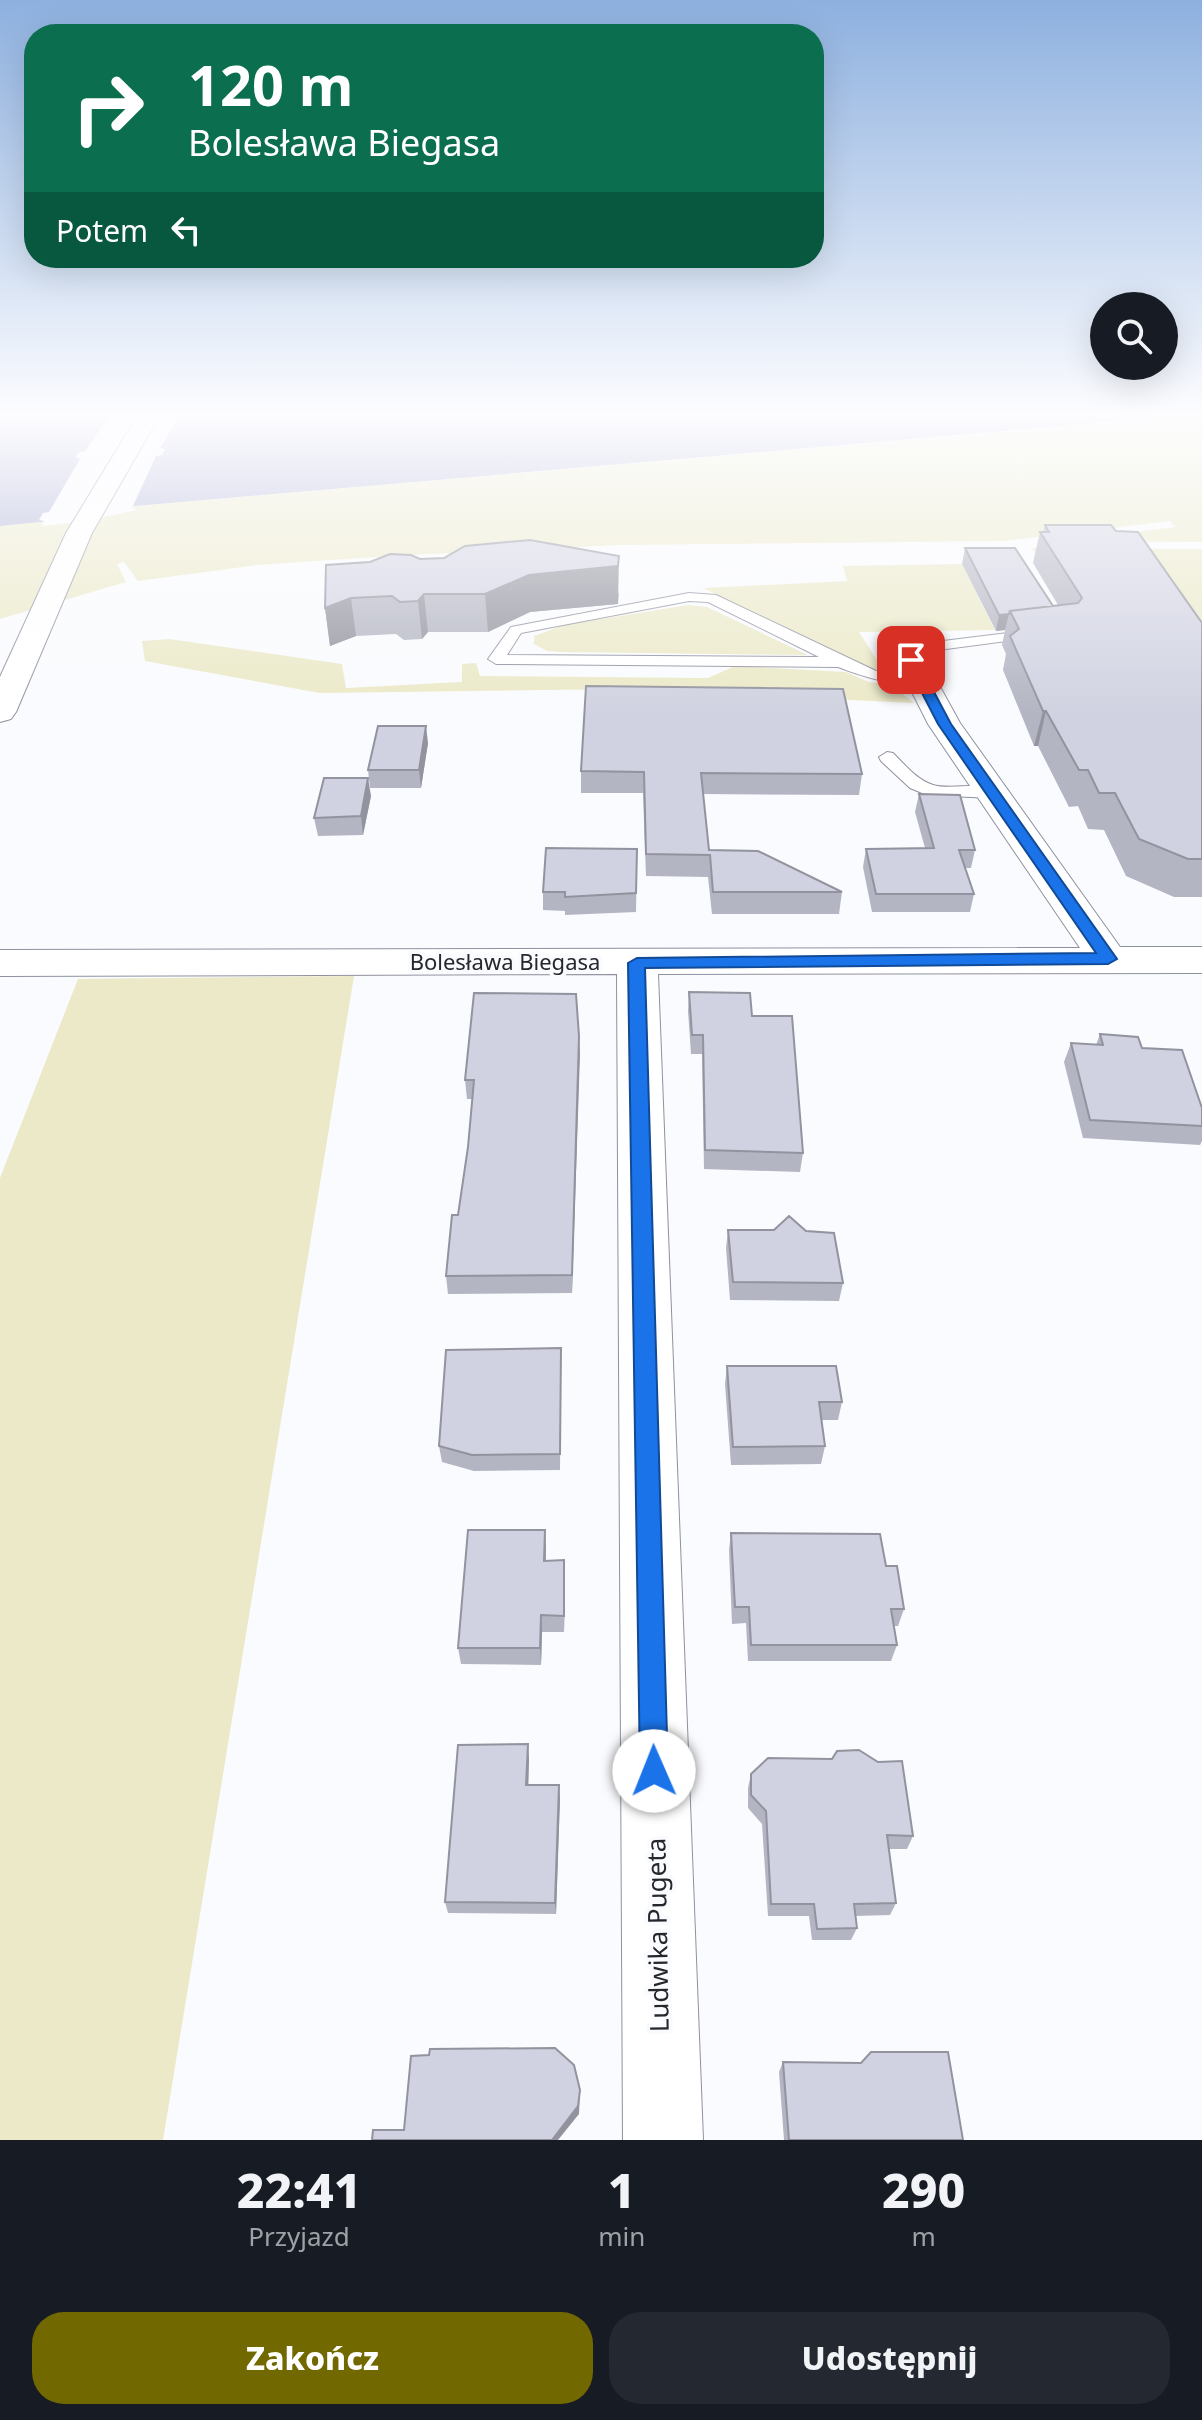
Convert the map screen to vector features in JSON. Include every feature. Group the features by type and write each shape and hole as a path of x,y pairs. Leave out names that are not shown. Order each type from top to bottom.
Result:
{"street":[{"path":"0,712 90,515"},
{"path":"916,668 944,724 1108,959"},
{"name":"Bolesława Biegasa","path":"0,963 126,960 637,963 1202,960"},
{"name":"Ludwika Pugeta","path":"637,963 663,2140"}],"lane":[{"path":"840,662 496,659 516,630 689,597 711,598 874,676 916,668 927,647 1050,632"},
{"path":"887,757 916,784 933,791 993,793"}],"shaded area":[{"path":"93,515 1202,515 1202,542 1063,541 1175,527 1170,521 1003,541 619,545 389,556 257,565 138,581 124,562 117,564 126,582 0,619 0,526"},
{"path":"1032,548 1202,549 1202,624 1127,553 1035,553"},
{"path":"962,564 995,630 859,632 884,671 871,669 703,588 847,581 843,566"},
{"path":"688,605 707,607 808,655 560,652 547,651 534,644 534,636 564,625"},
{"path":"169,639 342,664 346,688 462,682 462,664 476,663 480,676 708,678 735,666 846,672 869,682 892,685 914,703 620,689 320,693 145,661 142,641"},
{"path":"354,976 163,2140 0,2140 0,1178 78,979"}],"water":[{"path":"0,515 93,515 80,518 0,526"}],"pier":[{"path":"42,515 114,515 42,526 44,521 39,520"}],"building":[{"path":"1045,525 1111,525 1116,531 1138,532 1202,623 1202,859 1188,859 1139,839 1115,793 1099,793 1088,770 1079,770 1046,711 1043,711 1010,636 1019,629 1010,611 1078,603 1082,598 1040,532 1049,532"},
{"path":"530,540 619,556 618,566 529,575 485,594 424,594 418,601 400,602 392,596 351,598 325,608 326,565 370,562 390,554 411,555 420,559 444,558 465,546"},
{"path":"965,548 1015,548 1053,606 999,615"},
{"path":"586,686 843,689 862,774 701,773 709,850 758,851 842,892 713,892 710,855 646,854 644,772 581,771"},
{"path":"378,726 426,726 419,770 368,770"},
{"path":"324,778 368,778 361,816 314,818"},
{"path":"919,794 960,795 975,850 959,850 974,894 876,894 866,849 934,848"},
{"path":"546,848 637,849 636,893 565,897 565,892 543,892"},
{"path":"689,992 750,993 752,1016 792,1016 803,1153 705,1150 703,1035 692,1035"},
{"path":"474,993 576,994 579,1036 572,1275 446,1276 452,1215 458,1215 468,1147 474,1080 465,1080"},
{"path":"1100,1034 1138,1037 1142,1048 1182,1050 1202,1108 1202,1126 1090,1120 1071,1043 1103,1045"},
{"path":"789,1216 806,1231 834,1233 843,1283 733,1282 728,1230 774,1230"},
{"path":"561,1348 560,1454 472,1455 439,1446 446,1350"},
{"path":"727,1366 836,1366 842,1402 819,1402 825,1446 733,1447"},
{"path":"468,1530 545,1530 544,1561 564,1560 564,1616 541,1615 540,1648 458,1648"},
{"path":"731,1533 880,1534 886,1566 897,1566 904,1609 891,1609 897,1645 751,1645 749,1607 735,1607"},
{"path":"528,1744 526,1785 559,1785 555,1903 445,1902 458,1745"},
{"path":"859,1750 878,1762 902,1761 913,1836 887,1835 896,1903 854,1904 857,1928 817,1929 814,1904 771,1904 766,1811 751,1795 751,1774 768,1758 832,1759 837,1751"},
{"path":"555,2048 574,2065 580,2090 578,2106 552,2140 372,2140 373,2130 404,2130 411,2056 429,2055 430,2049"},
{"path":"871,2052 948,2052 963,2140 789,2140 783,2062 861,2063"}],"route":[{"path":"654,1771 637,963 1108,959 944,724 911,660"}]}
